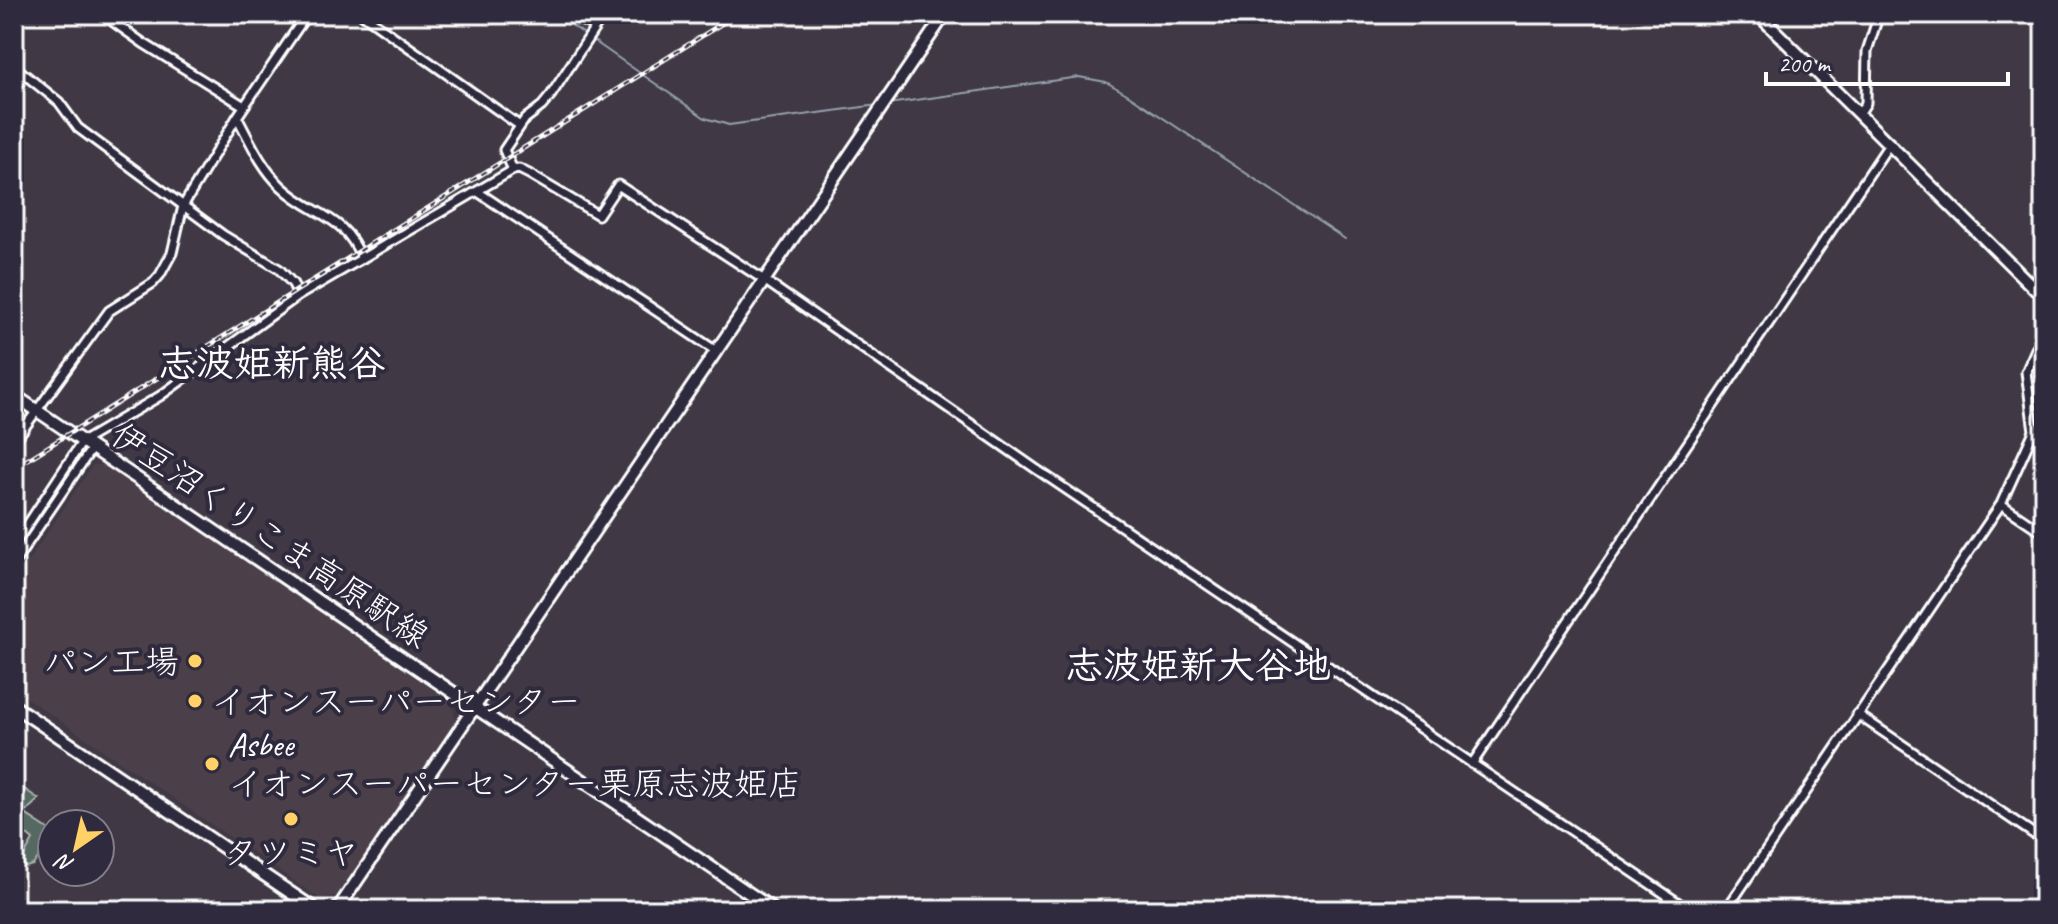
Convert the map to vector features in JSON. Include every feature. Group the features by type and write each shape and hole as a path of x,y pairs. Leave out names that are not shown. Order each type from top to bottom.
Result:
{"street":[{"path":"102,14 244,106"},
{"path":"14,442 109,311 153,283 160,275 172,253 183,206 244,106 307,14"},
{"path":"362,14 520,126"},
{"path":"566,14 594,29"},
{"path":"513,170 504,150 520,126 551,95 604,14"},
{"path":"337,910 945,14"},
{"path":"1758,14 2044,298"},
{"path":"1859,114 1866,103 1867,51 1879,14"},
{"path":"14,66 59,102 78,128 223,235 279,269 293,284 298,296"},
{"path":"237,117 261,161 279,184 347,230 362,259"},
{"path":"1472,764 1890,143"},
{"path":"14,545 82,442 160,396 298,296 513,170 519,169 529,174 598,215 618,185 764,280 1036,469 1689,910"},
{"path":"478,192 716,351"},
{"path":"1726,910 2001,504 2034,431 2026,372 2044,337"},
{"name":"伊豆沼くりこま高原駅線","path":"14,395 774,910"},
{"path":"14,561 92,448"},
{"path":"39,506 53,504"},
{"path":"2001,504 2044,533"},
{"path":"14,706 316,910"},
{"path":"1857,714 2044,841"}],"shaded area":[{"path":"93,465 105,465 451,702 456,721 336,896 319,898 14,689 14,582"}],"green space":[{"path":"14,782 39,799 24,813 36,821 36,861 33,865 26,867 14,858 14,847 25,854 33,840 14,824"}],"waterway":[{"path":"555,14 586,35"},
{"path":"591,39 705,118 729,125 878,105"},
{"path":"888,104 1079,77 1106,82 1345,239"}],"railway":[{"path":"14,468 737,14"}],"place":[{"name":"パン工場","path":"195,661"},
{"name":"イオンスーパーセンター","path":"195,701"},
{"name":"Asbee イオンスーパーセンター栗原志波姫店","path":"212,764"},
{"name":"タツミヤ","path":"291,819"}],"district":[{"name":"志波姫新熊谷","path":"272,363"},
{"name":"志波姫新大谷地","path":"1198,665"}]}
